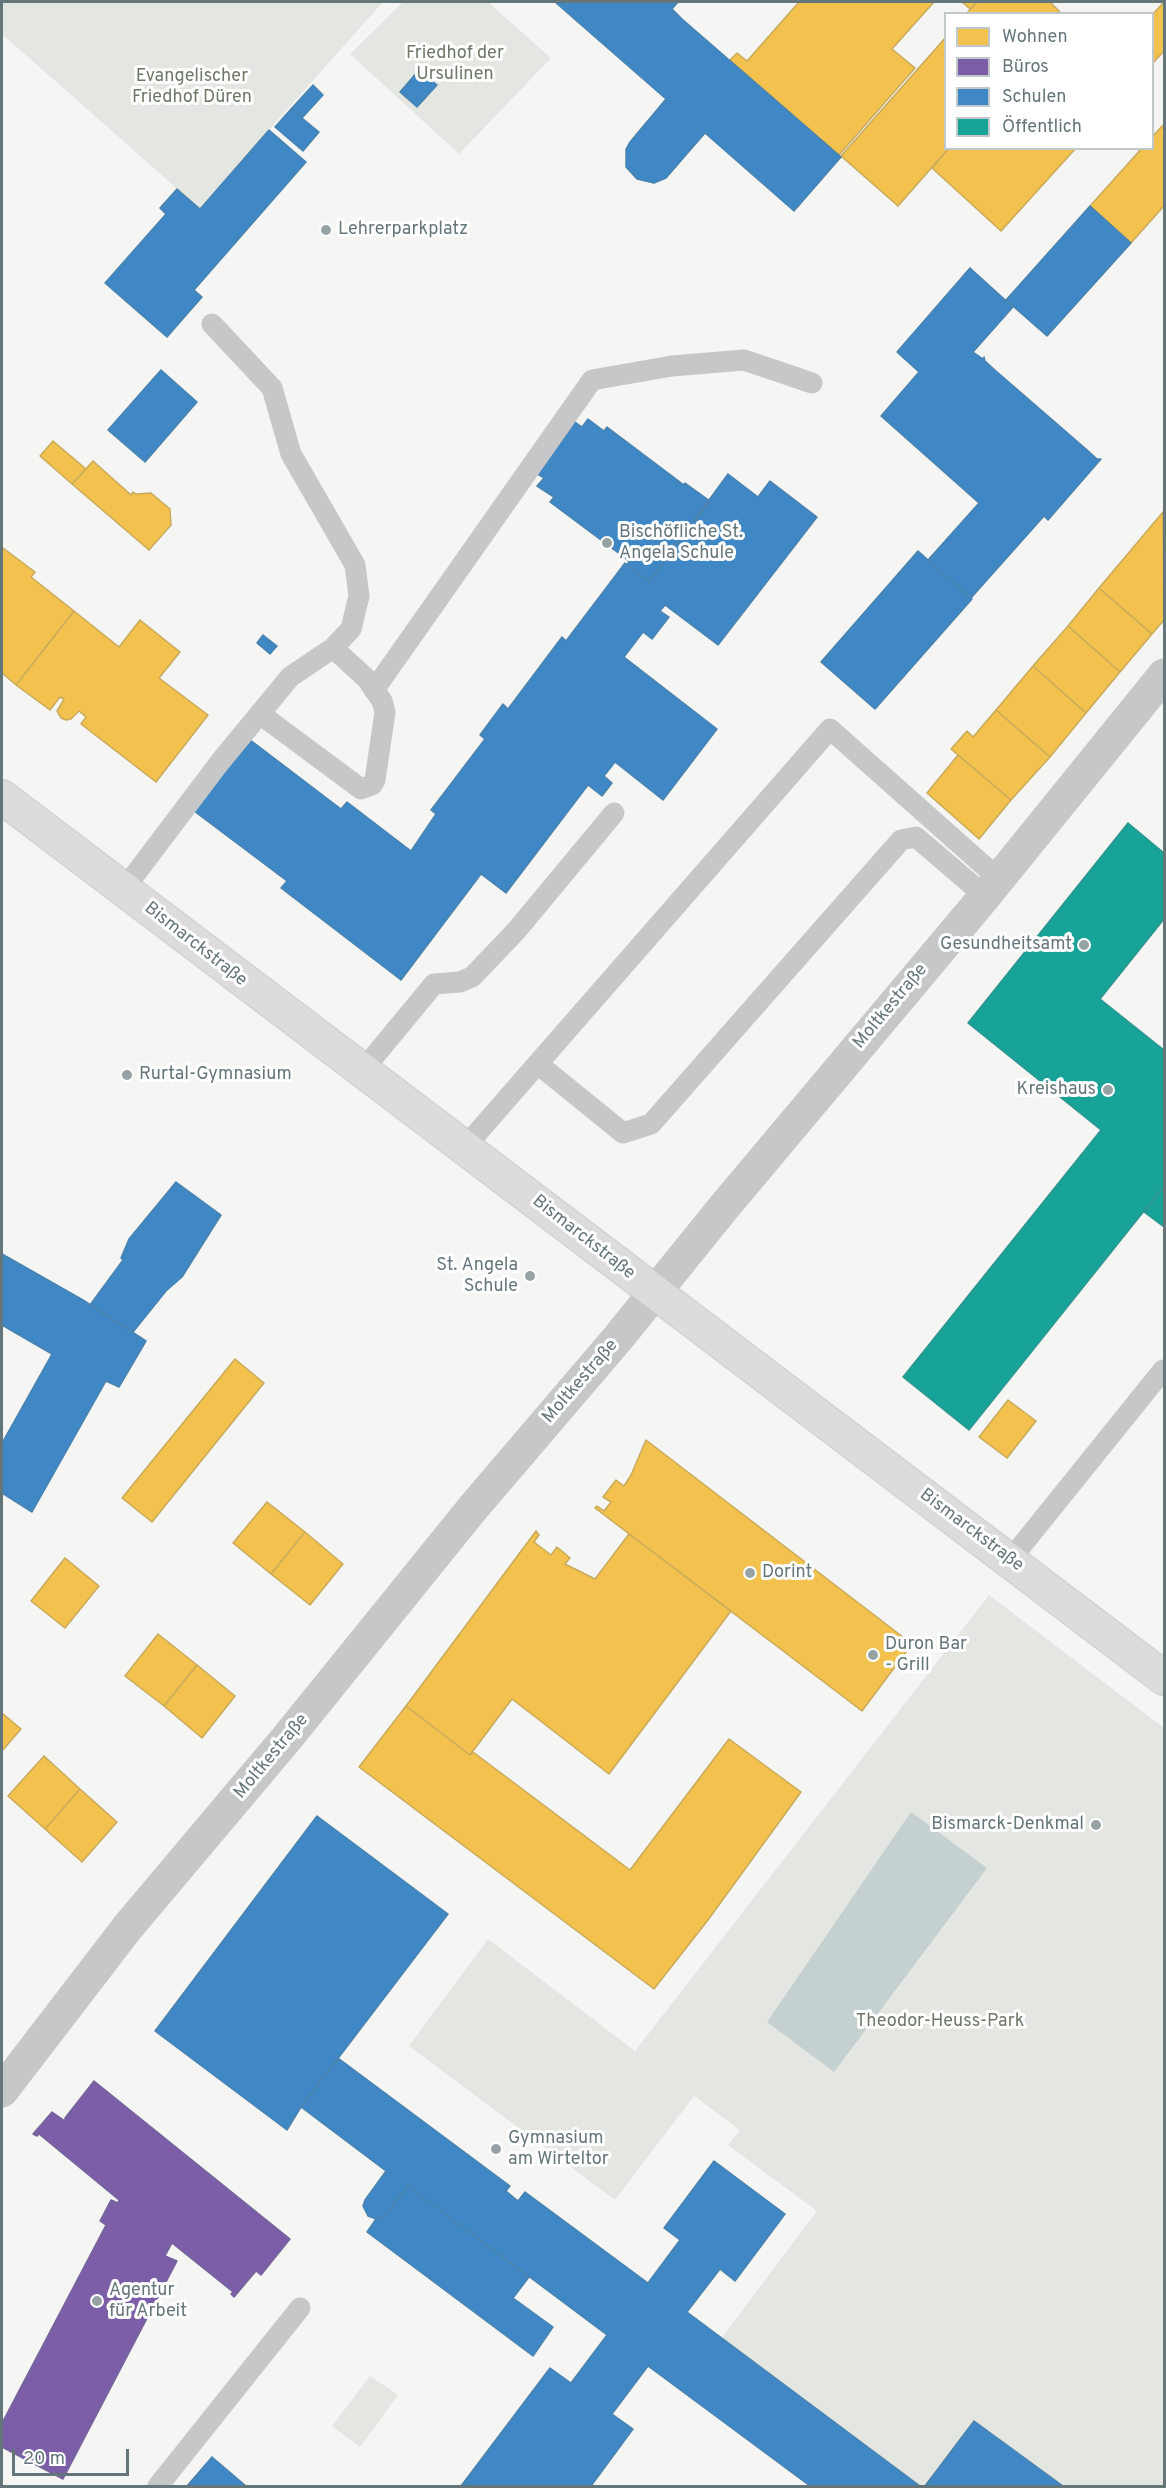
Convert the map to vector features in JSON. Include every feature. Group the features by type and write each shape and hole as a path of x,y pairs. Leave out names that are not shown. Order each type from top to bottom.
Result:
{"main road":[{"name":"Bismarckstraße","path":"2,797 654,1294 1164,1678"}],"street":[{"name":"Moltkestraße","path":"2,2091 128,1928 287,1738 472,1509 992,887 1164,675"}],"lane":[{"path":"124,889 220,762 290,677 333,648 351,629 359,596 355,565 291,453 272,388 212,324"},
{"path":"374,690 592,380 672,366 744,360 812,383"},
{"path":"260,714 362,789 367,789 375,780 385,712 382,702 367,679 333,648"},
{"path":"464,1148 830,729 992,887"},
{"path":"362,1071 434,984 460,982 472,977 516,931 614,813"},
{"path":"538,1064 623,1132 651,1125 901,840 916,837 992,887"},
{"path":"1010,1560 1163,1370"},
{"path":"158,2487 300,2308"}],"green space":[{"name":"Evangelischer Friedhof Düren","path":"2,2 383,2 199,208 2,34"},
{"name":"Friedhof der Ursulinen","path":"403,2 488,2 551,58 459,154 350,54"},
{"name":"Theodor-Heuss-Park","path":"989,1595 1164,1728 1164,2486 1063,2486 974,2421 925,2486 920,2486 721,2339 817,2211 728,2145 740,2130 694,2096 615,2200 409,2046 488,1939 635,2051"},
{"path":"370,2376 398,2395 360,2447 332,2426"}],"shaded area":[{"path":"911,1812 987,1868 834,2072 767,2022"}],"building: Wohnen":[{"path":"799,2 934,2 892,49 915,68 839,155 730,60 737,53 747,61"},
{"path":"962,2 977,2 970,9"},
{"path":"977,2 1050,2 1060,12 968,12"},
{"path":"1164,2 1164,51 1154,62 1154,13"},
{"path":"944,39 944,150 947,150 898,206 841,156"},
{"path":"1164,124 1164,206 1131,243 1090,206 1140,150 1154,150 1154,135"},
{"path":"947,150 1074,150 1001,231 932,168"},
{"path":"53,441 86,469 72,484 40,456"},
{"path":"93,461 131,495 133,492 136,494 151,493 170,509 171,525 149,550 72,484"},
{"path":"1163,512 1164,620 1152,634 1099,588"},
{"path":"3,548 35,572 31,577 74,611 16,685 2,673"},
{"path":"1099,588 1152,634 1120,672 1068,626"},
{"path":"74,611 119,647 140,620 180,652 159,678 208,715 156,782 81,724 86,717 79,711 71,719 61,718 57,711 64,699 60,697 50,710 16,685"},
{"path":"1068,626 1120,672 1086,713 1033,666"},
{"path":"1033,666 1086,713 1050,757 996,710"},
{"path":"996,710 1050,757 1011,800 951,749 967,731 973,737"},
{"path":"958,755 1011,800 979,839 927,793"},
{"path":"235,1359 264,1383 152,1522 122,1498"},
{"path":"1008,1400 1036,1421 1007,1458 979,1437"},
{"name":"Dorint","path":"646,1440 912,1644 862,1711 595,1508 597,1506 604,1511 611,1502 603,1497 616,1480 624,1486"},
{"path":"267,1502 305,1532 271,1574 233,1543"},
{"path":"536,1531 539,1535 534,1542 551,1555 557,1547 570,1558 565,1564 595,1579 629,1534 731,1611 609,1774 512,1699 470,1755 406,1706"},
{"path":"305,1532 343,1564 310,1605 271,1574"},
{"path":"65,1558 99,1586 65,1628 31,1601"},
{"path":"158,1634 197,1665 164,1706 125,1676"},
{"path":"197,1665 235,1696 202,1738 164,1706"},
{"path":"406,1706 470,1755 473,1752 630,1870 729,1739 801,1792 708,1920 654,1989 359,1767"},
{"path":"2,1713 21,1729 2,1751"},
{"path":"44,1756 80,1789 45,1829 8,1796"},
{"path":"80,1789 117,1822 82,1862 45,1829"}],"building: Büros":[{"path":"94,2081 290,2239 261,2275 256,2271 234,2297 231,2294 233,2292 172,2243 165,2256 177,2261 63,2479 2,2447 2,2423 106,2225 100,2221 111,2200 118,2203 119,2200 39,2134 37,2136 33,2134 52,2112 65,2121"}],"building: Schulen":[{"path":"555,2 678,2 672,9 682,19 841,157 794,211 705,133 666,178 654,183 637,179 626,167 626,149 666,99"},
{"path":"419,70 437,85 417,107 400,92"},
{"path":"313,85 323,95 302,118 291,109"},
{"path":"291,109 319,132 303,151 275,127"},
{"path":"269,130 306,162 194,290 202,297 167,337 105,283 166,214 160,208 177,189 200,209"},
{"path":"1090,206 1131,243 1047,336 1006,300"},
{"path":"970,268 1013,307 973,352 983,359 984,357 985,361 996,371 1097,459 1101,459 1048,520 1044,516 971,598 928,560 979,503 881,416 919,372 897,352"},
{"path":"161,370 197,402 145,462 108,430"},
{"path":"588,419 604,431 607,427 684,485 685,483 710,501 649,582 627,565 629,561 550,502 554,497 537,486 544,478 536,473 575,422 582,427"},
{"path":"728,474 758,497 770,481 817,517 718,645 665,605 660,611 669,617 652,639 643,632 624,657 717,729 663,800 615,762 604,776 612,783 602,796 588,785 506,893 481,874 401,980 281,888 287,881 194,811 249,739 341,809 347,802 411,851 436,814 431,810 485,739 480,735 503,704 508,709 562,637 566,641 625,563 649,582"},
{"path":"918,551 972,599 875,709 821,662"},
{"path":"263,635 277,646 270,654 257,643"},
{"path":"176,1182 221,1215 182,1277 166,1291 133,1332 90,1305 123,1260 121,1258 129,1239"},
{"path":"2,1254 83,1300 146,1341 119,1387 106,1381 32,1512 2,1493 2,1443 52,1354 2,1325"},
{"path":"317,1816 448,1914 301,2107 287,2130 155,2031"},
{"path":"338,2058 510,2186 506,2191 518,2201 525,2192 648,2283 680,2240 664,2228 714,2161 785,2214 735,2281 720,2269 687,2312 920,2486 810,2486 648,2366 612,2414 633,2429 591,2486 461,2486 550,2368 571,2383 607,2335 408,2186 384,2216 376,2219 368,2216 363,2206 365,2200 386,2171 301,2107"},
{"path":"408,2186 529,2277 513,2298 553,2327 533,2356 367,2232 376,2219 386,2214"},
{"path":"974,2421 1063,2486 925,2486"},
{"path":"212,2457 246,2486 187,2486"}],"building: Öffentlich":[{"name":"Kreishaus","path":"1128,823 1164,853 1164,919 1100,999 1164,1050 1164,1186 969,1430 903,1377 1101,1130 968,1023"},
{"path":"1164,1186 1164,1227 1144,1212"}],"place":[{"name":"Lehrerparkplatz","path":"326,230"},
{"name":"Bischöfliche St. Angela Schule","path":"607,543"},
{"name":"Gesundheitsamt","path":"1084,945"},
{"name":"Rurtal-Gymnasium","path":"127,1075"},
{"name":"Kreishaus","path":"1108,1090"},
{"name":"St. Angela Schule","path":"530,1276"},
{"name":"Dorint","path":"750,1573"},
{"name":"Duron Bar - Grill","path":"873,1655"},
{"name":"Bismarck-Denkmal","path":"1096,1825"},
{"name":"Gymnasium am Wirteltor","path":"496,2149"},
{"name":"Agentur für Arbeit","path":"97,2301"}]}
